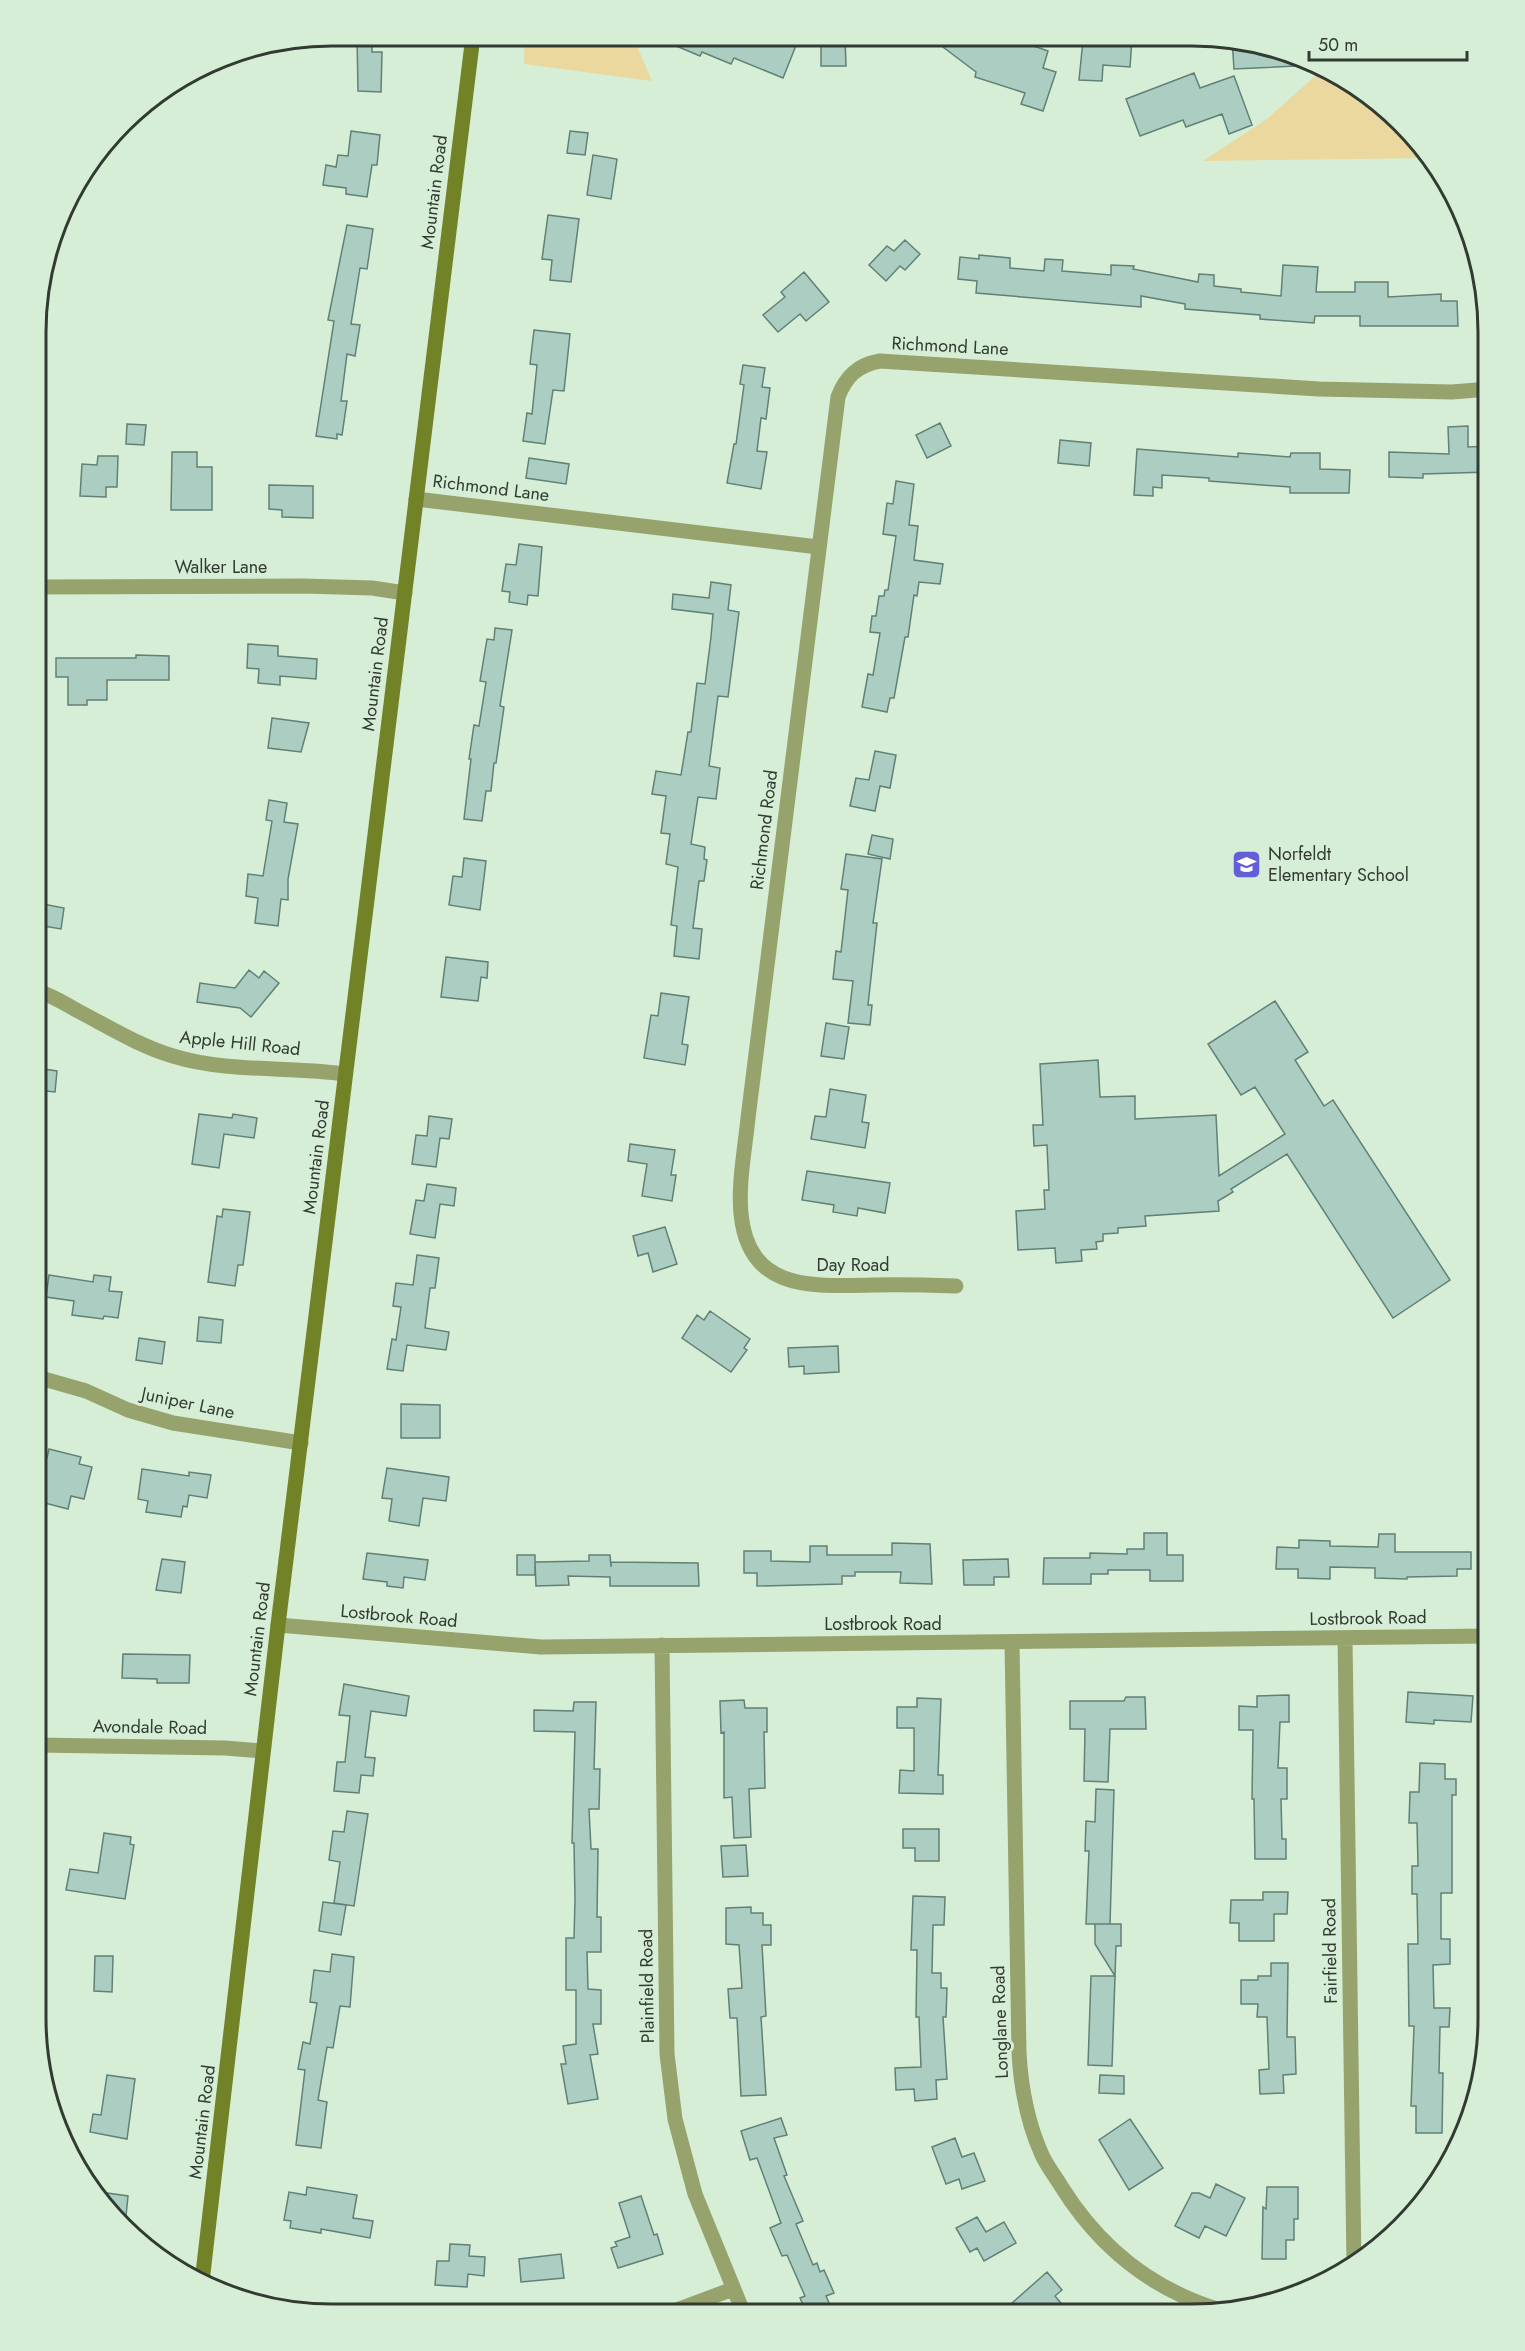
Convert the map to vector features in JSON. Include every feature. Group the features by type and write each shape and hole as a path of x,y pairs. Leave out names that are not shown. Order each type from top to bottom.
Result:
{"main road":[{"name":"Mountain Road","path":"203,2273 278,1625 472,46"}],"street":[{"name":"Richmond Lane","path":"416,499 818,547 838,396 853,372 869,363 906,362 1319,389 1452,392 1478,390"},
{"name":"Richmond Road","path":"748,1119 818,547"},
{"name":"Walker Lane","path":"46,587 303,586 372,588 405,593"},
{"name":"Apple Hill Road","path":"46,995 141,1044 174,1057 240,1066 345,1074"},
{"name":"Day Road","path":"748,1119 741,1212 746,1240 770,1271 784,1279 814,1286 895,1284 956,1286"},
{"name":"Juniper Lane","path":"46,1379 86,1390 128,1410 173,1423 301,1443"},
{"name":"Lostbrook Road","path":"278,1625 541,1647 1478,1636"},
{"name":"Fairfield Road","path":"1345,1638 1354,2254"},
{"name":"Longlane Road","path":"1012,1643 1018,2053 1025,2106 1042,2156 1072,2203 1100,2240 1127,2263 1164,2286 1206,2304"},
{"name":"Plainfield Road","path":"662,1645 667,2054 675,2119 695,2194 740,2304"},
{"name":"Avondale Road","path":"46,1745 225,1748 263,1751"},
{"path":"693,2304 733,2289"}],"shaded area":[{"path":"525,46 637,46 652,81 524,64"},
{"path":"1316,75 1351,95 1381,118 1395,130 1418,158 1203,161 1267,119"}],"building":[{"path":"357,46 372,46 372,52 382,52 381,92 358,91"},
{"path":"676,46 796,46 783,78 734,58 731,64 702,52 700,56"},
{"path":"821,46 845,46 846,66 821,66"},
{"path":"942,46 1034,46 1048,51 1043,68 1056,72 1043,111 1021,104 1025,93 975,77 976,72"},
{"path":"1082,46 1132,46 1130,67 1103,65 1102,81 1079,80"},
{"path":"1233,50 1266,56 1296,66 1234,69"},
{"path":"1194,73 1200,88 1234,76 1252,125 1229,134 1222,114 1186,127 1183,120 1140,136 1126,99"},
{"path":"351,131 380,135 377,165 372,165 367,197 346,194 346,188 323,185 326,165 336,167 338,155 348,156"},
{"path":"570,131 588,133 585,155 567,153"},
{"path":"593,155 617,159 611,199 587,195"},
{"path":"548,215 579,219 571,282 550,280 552,260 542,259"},
{"path":"347,225 373,229 367,269 360,268 351,324 360,325 355,356 347,354 341,401 347,401 342,435 337,434 337,439 316,436 334,321 328,320"},
{"path":"905,240 920,254 905,270 900,266 886,281 869,265 887,246 894,251"},
{"path":"979,255 1010,258 1010,268 1044,271 1045,259 1063,260 1062,271 1111,275 1111,265 1134,266 1133,269 1198,282 1199,274 1214,275 1214,286 1241,289 1241,292 1281,296 1283,265 1318,267 1316,292 1355,292 1355,282 1388,282 1388,297 1441,294 1441,301 1457,301 1458,326 1360,326 1360,316 1315,316 1314,323 1260,319 1260,315 1185,309 1185,304 1141,296 1141,307 976,293 977,281 958,279 960,257 979,259"},
{"path":"804,272 829,302 806,321 800,314 778,332 763,315 785,297 781,292"},
{"path":"534,330 570,334 564,391 553,390 545,444 523,441 527,413 532,414 537,365 530,364"},
{"path":"743,365 765,368 762,387 770,388 766,419 761,418 757,451 767,452 761,489 727,483 734,444 736,444 744,385 740,384"},
{"path":"940,423 951,446 927,458 916,435"},
{"path":"127,424 146,425 144,445 126,444"},
{"path":"1468,426 1468,447 1478,447 1478,472 1423,474 1423,478 1389,477 1389,452 1449,454 1448,427"},
{"path":"1060,440 1091,443 1089,466 1058,463"},
{"path":"1137,449 1238,457 1238,453 1290,457 1291,453 1320,453 1320,469 1350,470 1349,493 1290,493 1290,487 1162,475 1162,488 1153,487 1153,496 1134,495"},
{"path":"172,452 197,452 197,467 212,467 212,510 171,510"},
{"path":"98,456 118,456 117,487 106,487 106,497 80,496 82,464 97,465"},
{"path":"529,458 569,464 566,484 526,478"},
{"path":"896,481 914,484 909,525 918,526 914,560 943,564 940,584 919,582 917,596 914,595 908,637 905,637 894,698 890,698 887,712 862,707 868,674 873,675 880,633 870,632 872,616 876,616 879,596 884,596 885,590 888,590 896,536 883,534 887,503 893,504"},
{"path":"269,485 313,486 313,518 282,517 282,510 269,509"},
{"path":"519,544 542,547 538,596 528,595 527,605 509,602 510,592 502,591 506,564 516,565"},
{"path":"711,582 731,585 728,610 739,612 728,697 718,696 709,766 720,768 716,799 698,797 691,844 705,847 704,859 707,860 704,881 699,881 693,928 702,929 699,959 674,956 677,926 671,925 678,867 666,864 670,834 661,833 666,796 652,794 656,771 681,775 688,732 691,732 697,683 705,684 711,637 713,614 672,609 673,594 709,598"},
{"path":"495,628 512,630 500,706 504,707 496,763 494,763 491,791 486,791 482,821 464,819 474,725 479,726 486,682 480,681 487,639 494,640"},
{"path":"248,644 278,646 278,656 317,659 316,679 280,676 280,685 258,683 259,669 247,668"},
{"path":"136,655 169,656 169,680 107,680 107,700 87,700 87,705 68,705 68,677 56,677 56,658 136,658"},
{"path":"272,718 309,723 301,752 268,748"},
{"path":"875,751 896,755 890,788 880,786 875,811 850,806 856,778 869,780"},
{"path":"269,800 287,803 284,822 298,824 288,879 288,900 281,899 278,926 255,923 258,898 246,896 248,874 263,876 272,821 266,820"},
{"path":"872,835 893,839 890,859 868,854"},
{"path":"846,854 882,859 873,923 877,923 868,1005 872,1005 870,1025 848,1023 853,981 833,979 836,951 841,952 848,890 841,889"},
{"path":"464,858 486,861 480,910 449,905 453,876 462,877"},
{"path":"46,905 64,908 61,929 46,926"},
{"path":"446,957 488,962 487,978 481,977 478,1001 441,997"},
{"path":"249,970 259,978 264,971 279,983 251,1017 240,1008 197,1002 200,983 235,988"},
{"path":"661,993 689,997 682,1044 688,1045 685,1065 644,1058 651,1015 658,1016"},
{"path":"1275,1001 1308,1052 1295,1060 1324,1106 1333,1100 1450,1280 1393,1318 1287,1154 1231,1189 1233,1192 1218,1201 1219,1211 1145,1216 1146,1226 1118,1228 1118,1233 1103,1234 1103,1241 1096,1242 1097,1249 1081,1250 1082,1261 1056,1263 1055,1248 1018,1250 1016,1211 1045,1209 1044,1190 1049,1190 1047,1145 1034,1146 1033,1125 1043,1125 1040,1064 1098,1060 1100,1097 1135,1096 1135,1119 1216,1115 1219,1176 1285,1134 1255,1087 1241,1095 1208,1044"},
{"path":"826,1023 849,1027 844,1059 821,1056"},
{"path":"46,1069 57,1071 55,1092 46,1091"},
{"path":"830,1089 866,1095 862,1122 869,1123 865,1148 811,1139 815,1116 826,1117"},
{"path":"199,1114 232,1118 233,1114 257,1118 254,1138 224,1134 219,1168 192,1164"},
{"path":"429,1116 452,1119 449,1139 440,1138 436,1167 412,1164 416,1135 427,1136"},
{"path":"630,1144 675,1150 671,1175 676,1175 672,1201 642,1196 647,1164 628,1161"},
{"path":"807,1171 890,1183 885,1213 858,1208 857,1216 833,1212 834,1205 802,1200"},
{"path":"427,1184 456,1188 454,1206 440,1204 435,1238 410,1234 416,1200 424,1201"},
{"path":"223,1209 250,1212 243,1265 238,1265 235,1286 208,1282 217,1216 222,1217"},
{"path":"665,1227 677,1264 653,1272 648,1253 638,1256 633,1236"},
{"path":"417,1255 439,1258 435,1288 430,1288 425,1328 449,1332 446,1350 407,1345 403,1371 387,1369 392,1339 396,1340 401,1307 393,1306 396,1283 413,1285"},
{"path":"49,1275 93,1282 94,1275 111,1277 109,1291 122,1292 118,1318 104,1316 103,1319 72,1315 74,1301 46,1297"},
{"path":"710,1311 750,1339 744,1348 747,1350 731,1372 682,1338 697,1315 704,1320"},
{"path":"199,1317 223,1320 221,1343 197,1341"},
{"path":"139,1338 165,1342 162,1364 136,1360"},
{"path":"838,1346 839,1372 804,1374 804,1366 789,1367 788,1348"},
{"path":"401,1404 440,1405 440,1438 401,1438"},
{"path":"49,1449 81,1457 79,1464 92,1467 84,1499 71,1496 68,1509 46,1503"},
{"path":"387,1468 449,1477 446,1501 423,1498 419,1526 389,1521 392,1499 382,1498"},
{"path":"142,1469 189,1476 189,1472 211,1475 207,1498 189,1495 187,1507 183,1506 181,1517 146,1512 148,1501 138,1499"},
{"path":"1144,1533 1167,1533 1167,1555 1183,1555 1183,1581 1150,1581 1150,1570 1108,1570 1108,1574 1091,1574 1091,1584 1043,1584 1044,1558 1090,1558 1090,1553 1127,1554 1127,1549 1144,1549"},
{"path":"1379,1534 1395,1534 1395,1552 1471,1552 1471,1569 1457,1569 1457,1576 1407,1577 1407,1579 1375,1578 1375,1568 1330,1567 1330,1579 1298,1578 1298,1569 1276,1569 1277,1547 1299,1548 1299,1540 1330,1541 1330,1546 1378,1547"},
{"path":"892,1543 930,1544 932,1584 900,1583 901,1572 855,1572 855,1576 842,1576 842,1584 757,1586 757,1573 744,1573 744,1551 771,1551 771,1561 810,1562 810,1546 827,1546 827,1555 892,1555"},
{"path":"367,1553 428,1560 425,1580 404,1577 403,1588 387,1586 387,1582 363,1579"},
{"path":"517,1555 535,1555 535,1575 517,1575"},
{"path":"589,1555 610,1555 611,1567 611,1562 698,1563 699,1586 610,1586 610,1577 568,1576 569,1585 536,1586 535,1562 589,1561"},
{"path":"162,1559 185,1562 181,1593 156,1590"},
{"path":"1008,1559 1009,1577 994,1577 994,1585 964,1585 963,1560"},
{"path":"123,1654 190,1655 189,1683 157,1683 157,1679 122,1678"},
{"path":"344,1684 409,1696 406,1716 371,1711 365,1757 375,1758 373,1776 361,1775 359,1793 334,1791 337,1762 345,1762 350,1716 339,1715"},
{"path":"1408,1692 1473,1696 1471,1722 1434,1720 1434,1724 1406,1722"},
{"path":"1289,1695 1289,1722 1280,1722 1278,1768 1287,1768 1287,1799 1281,1799 1282,1839 1286,1839 1286,1859 1255,1859 1254,1799 1252,1799 1253,1730 1239,1730 1239,1706 1257,1707 1257,1696"},
{"path":"1126,1697 1145,1697 1146,1729 1110,1729 1108,1782 1084,1781 1085,1729 1070,1729 1070,1701 1124,1701"},
{"path":"917,1698 941,1699 938,1775 943,1775 943,1794 899,1793 900,1770 914,1771 914,1728 897,1728 897,1707 917,1707"},
{"path":"744,1700 745,1708 767,1708 767,1732 764,1732 765,1788 749,1789 751,1837 734,1838 732,1797 724,1798 724,1732 721,1733 720,1701"},
{"path":"574,1702 596,1702 594,1769 600,1769 599,1809 589,1809 591,1849 598,1849 597,1917 601,1917 601,1952 587,1952 588,1989 601,1990 601,2024 593,2024 598,2054 590,2055 598,2099 568,2104 561,2064 566,2064 563,2046 576,2044 576,1990 566,1990 566,1938 574,1938 574,1843 572,1843 575,1732 534,1731 534,1710 573,1711"},
{"path":"1420,1763 1445,1764 1445,1779 1456,1779 1456,1795 1452,1795 1452,1893 1441,1893 1441,1939 1450,1939 1450,1964 1433,1965 1434,2008 1450,2008 1449,2027 1440,2027 1439,2073 1443,2073 1442,2133 1416,2133 1416,2106 1411,2106 1414,2026 1409,2026 1408,1944 1418,1944 1417,1894 1412,1894 1412,1866 1418,1866 1417,1823 1409,1823 1410,1792 1419,1792"},
{"path":"1096,1789 1114,1790 1110,1924 1086,1924 1089,1851 1085,1851 1086,1821 1095,1822"},
{"path":"347,1811 368,1814 354,1906 334,1903 340,1862 329,1860 333,1831 344,1832"},
{"path":"903,1829 939,1829 939,1861 915,1861 915,1848 903,1848"},
{"path":"104,1833 131,1837 130,1844 134,1845 125,1899 66,1890 70,1869 98,1873"},
{"path":"746,1845 748,1876 723,1877 721,1846"},
{"path":"1263,1892 1288,1892 1287,1914 1274,1914 1274,1941 1239,1941 1239,1923 1230,1923 1231,1900 1263,1900"},
{"path":"913,1896 945,1897 944,1925 933,1925 932,1973 941,1973 941,1988 947,1988 946,2017 943,2017 947,2079 936,2080 937,2099 915,2101 914,2089 896,2090 895,2068 921,2067 919,2017 916,2017 917,1950 911,1950"},
{"path":"323,1902 346,1905 341,1935 319,1931"},
{"path":"751,1907 751,1913 763,1913 763,1925 771,1925 771,1945 762,1945 766,2016 761,2017 766,2095 741,2096 737,2018 730,2018 728,1989 742,1988 739,1945 726,1944 726,1908"},
{"path":"1095,1924 1121,1924 1121,1946 1116,1946 1115,1976 1095,1944"},
{"path":"332,1954 354,1957 350,2007 340,2006 333,2048 327,2047 318,2100 327,2102 321,2148 296,2145 305,2070 298,2069 303,2042 310,2044 317,2003 310,2002 314,1970 330,1972"},
{"path":"95,1956 113,1956 112,1992 94,1991"},
{"path":"1271,1963 1288,1963 1287,2037 1295,2037 1296,2074 1283,2075 1284,2093 1260,2094 1259,2070 1269,2069 1267,2017 1257,2017 1258,2004 1241,2004 1241,1980 1258,1980 1258,1976 1271,1976"},
{"path":"1091,1976 1115,1976 1112,2066 1088,2065"},
{"path":"107,2075 135,2079 127,2139 90,2132 93,2114 101,2115"},
{"path":"1100,2075 1124,2076 1124,2094 1099,2093"},
{"path":"781,2118 787,2135 774,2138 787,2175 784,2176 803,2221 796,2224 813,2265 817,2263 820,2272 824,2270 834,2293 826,2296 830,2304 803,2304 800,2298 805,2296 787,2255 782,2256 770,2228 781,2223 757,2158 750,2160 741,2131"},
{"path":"1130,2119 1163,2168 1129,2190 1099,2140"},
{"path":"955,2138 962,2157 974,2153 985,2181 962,2189 959,2179 946,2184 932,2147"},
{"path":"1216,2184 1245,2198 1226,2236 1205,2226 1199,2238 1175,2226 1192,2193 1199,2193 1210,2198"},
{"path":"307,2187 357,2195 353,2218 373,2221 370,2238 321,2229 321,2233 290,2228 291,2221 284,2220 289,2192 306,2195"},
{"path":"1267,2187 1298,2187 1298,2219 1294,2219 1294,2240 1286,2240 1286,2259 1262,2259 1263,2207 1266,2209"},
{"path":"107,2193 128,2196 126,2216 118,2207"},
{"path":"641,2196 663,2254 618,2268 611,2248 617,2246 615,2242 630,2237 619,2203"},
{"path":"977,2217 986,2232 1004,2222 1016,2243 984,2261 977,2248 970,2252 956,2228"},
{"path":"450,2244 470,2245 469,2256 485,2257 484,2276 468,2274 467,2287 435,2285 437,2261 449,2261"},
{"path":"561,2254 564,2278 521,2282 519,2259"},
{"path":"1047,2272 1062,2290 1055,2296 1062,2304 1012,2303"}],"place":[{"name":"Norfeldt Elementary School","path":"1247,864"}]}
